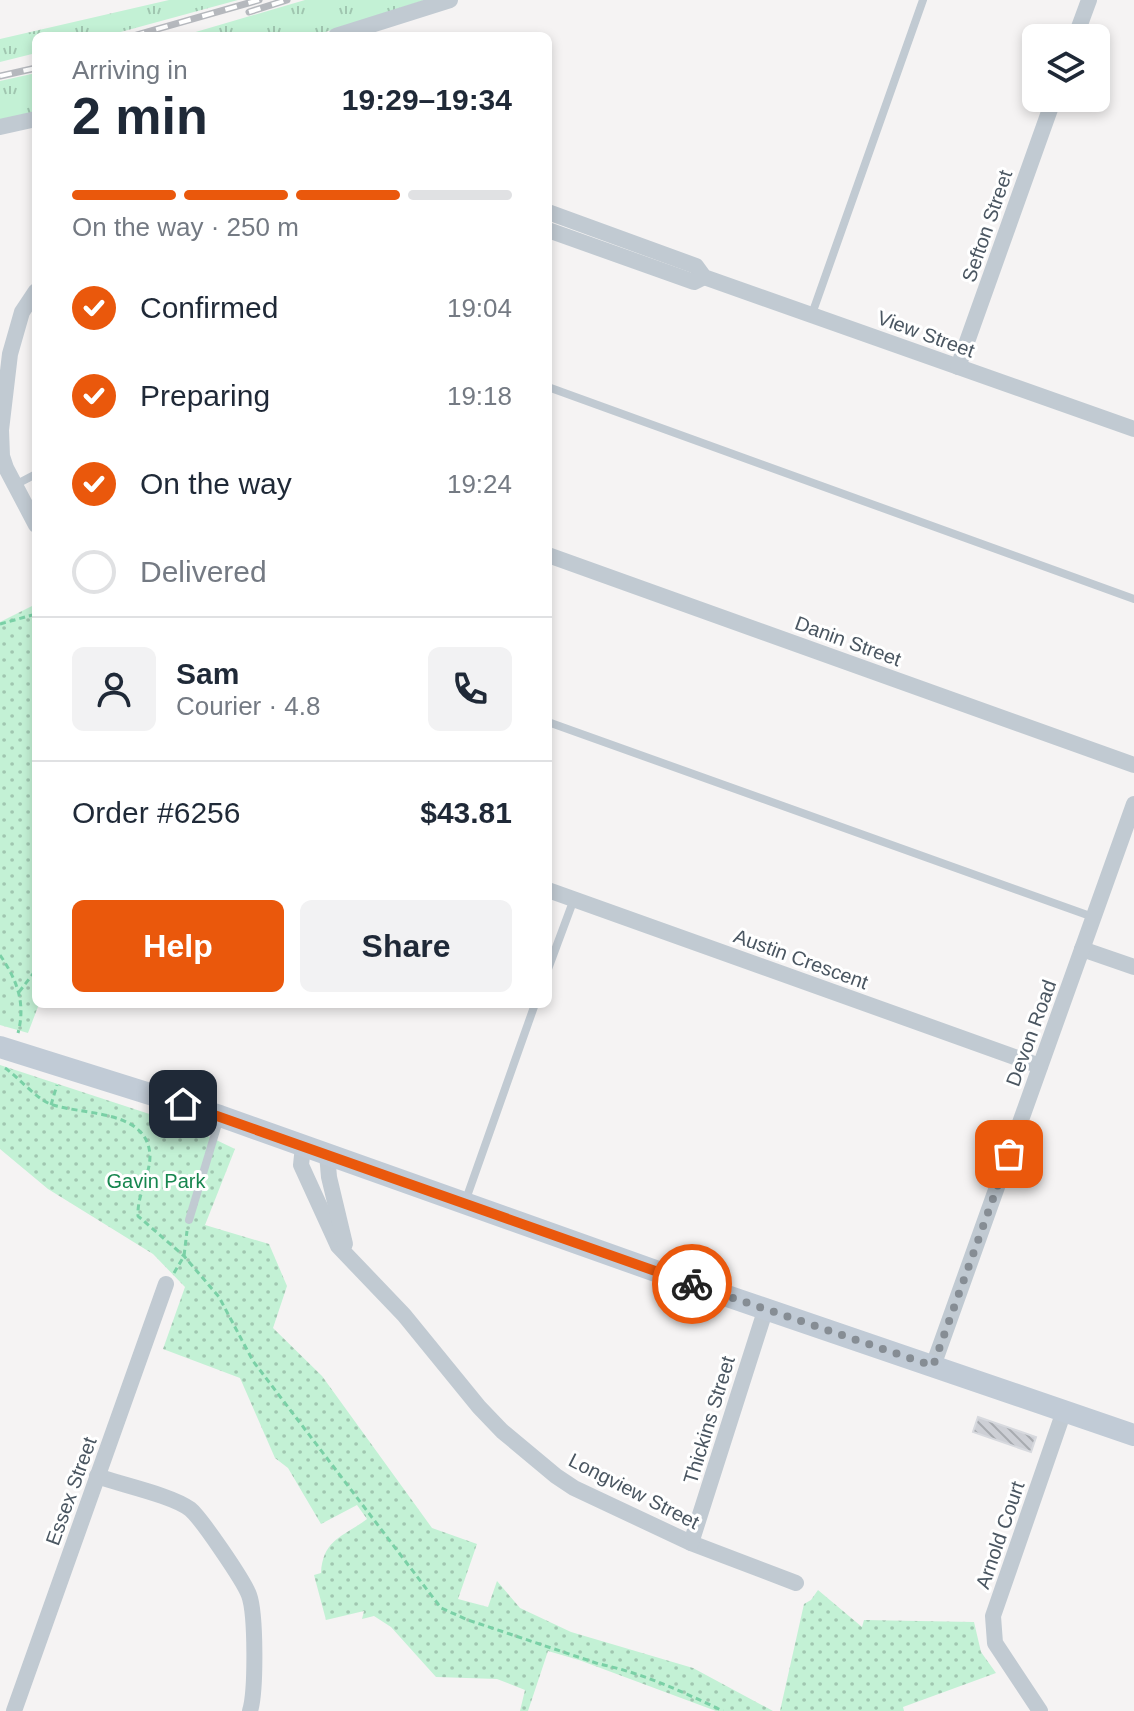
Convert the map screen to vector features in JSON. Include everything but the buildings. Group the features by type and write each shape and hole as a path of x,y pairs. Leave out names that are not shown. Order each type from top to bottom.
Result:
{"street":[{"path":"349,32 450,0"},
{"path":"1080,24 1089,0"},
{"name":"Sefton Street","path":"958,367 1049,112"},
{"path":"0,127 32,120"},
{"name":"View Street","path":"552,213 696,266 704,277 1134,429"},
{"name":"View Street","path":"552,231 694,282 704,277"},
{"path":"32,297 22,312 8,365 1,430 2,456 32,517"},
{"path":"17,334 32,323"},
{"name":"Danin Street","path":"552,556 1134,765"},
{"name":"Devon Road","path":"933,1366 1134,804"},
{"name":"Austin Crescent","path":"552,891 1040,1066"},
{"path":"1082,949 1134,967"},
{"path":"4,1048 220,1116 1134,1435"},
{"name":"Longview Street","path":"303,1146 301,1165 332,1237 404,1315 479,1407 524,1449 574,1488 691,1543 796,1583"},
{"name":"Longview Street","path":"327,1154 340,1229 351,1256"},
{"name":"Essex Street","path":"14,1711 166,1284"},
{"name":"Thickins Street","path":"691,1543 766,1308"},
{"name":"Arnold Court","path":"1040,1711 995,1643 993,1616 1064,1411"},
{"path":"97,1476 188,1508 247,1589 252,1608 253,1698 250,1711"}],"lane":[{"path":"812,314 923,0"},
{"path":"552,388 1134,599"},
{"path":"15,485 32,476"},
{"path":"552,723 1094,917"},
{"path":"552,958 574,899"},
{"path":"465,1203 534,1008"},
{"path":"189,1220 220,1116"}],"path":[{"path":"0,624 32,615"},
{"path":"0,955 15,978 19,992 20,1025 17,1036 4,1048 3,1065 19,1076 39,1099 51,1105 116,1116 143,1137 150,1155 137,1205 138,1216 184,1256 219,1297 253,1361 441,1608 621,1669 723,1711"},
{"path":"19,992 32,975"},
{"path":"166,1284 184,1256 189,1220"}],"green space":[{"path":"169,0 238,0 121,32 32,32 32,54 0,62 0,39"},
{"path":"305,0 425,0 325,32 196,32"},
{"path":"32,74 32,114 0,122 0,81"},
{"path":"32,606 32,1008 37,1008 28,1033 0,1025 0,622"},
{"name":"Gavin Park","path":"0,1065 189,1127 235,1149 205,1225 269,1244 287,1286 273,1328 322,1376 432,1528 477,1544 458,1599 488,1607 497,1581 520,1608 571,1632 693,1668 773,1711 716,1711 548,1651 528,1711 520,1711 525,1690 497,1679 436,1677 391,1627 374,1616 362,1619 364,1611 326,1620 314,1575 321,1573 330,1546 367,1519 357,1505 321,1524 288,1468 275,1458 240,1378 163,1349 185,1287 153,1254 48,1189 0,1149"},
{"path":"818,1590 862,1627 864,1620 974,1622 981,1652 996,1673 903,1707 904,1711 780,1711 804,1604"}],"railway":[{"path":"147,32 259,0"},
{"path":"249,12 287,0"},
{"path":"0,76 32,69"}],"way so far":[{"path":"692,1284 933,1366 1009,1154"}],"route":[{"path":"183,1104 692,1284"}]}
